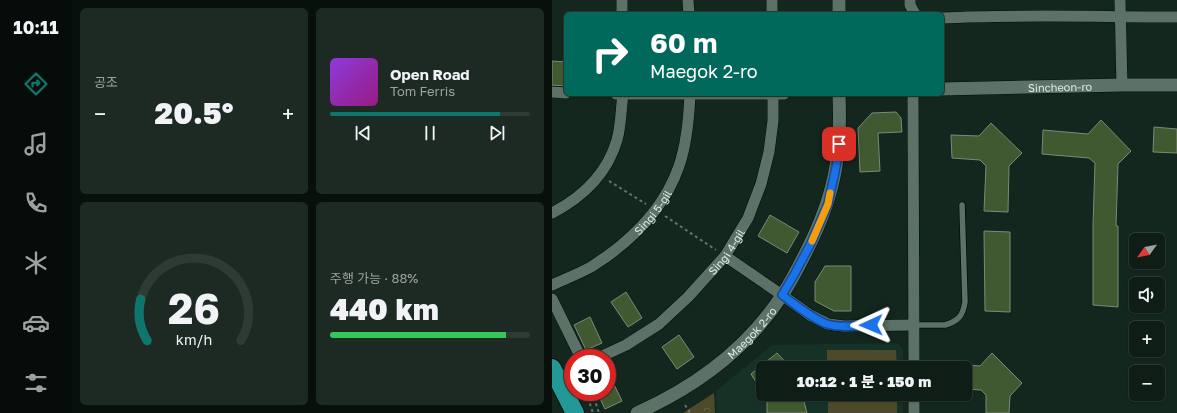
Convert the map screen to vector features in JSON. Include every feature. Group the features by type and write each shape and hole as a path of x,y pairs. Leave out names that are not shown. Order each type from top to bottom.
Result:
{"highway":[{"path":"552,368 575,413"}],"street":[{"path":"622,0 622,12"},
{"path":"688,0 689,12"},
{"path":"772,0 772,12"},
{"path":"838,0 839,12"},
{"path":"910,0 910,5 914,12"},
{"path":"1120,0 1122,85"},
{"path":"944,18 1058,15 1177,17"},
{"name":"Sincheon-ro","path":"944,89 1122,85 1177,86"},
{"path":"552,92 564,92"},
{"path":"552,213 571,202 585,191 600,175 617,140 623,96"},
{"name":"Singi 5-gil","path":"552,285 591,267 618,248 638,231 655,210 666,194 679,166 687,132 690,96"},
{"name":"Singi 4-gil","path":"616,350 659,324 688,297 726,256 748,218 761,184 769,152 773,121 773,96"},
{"name":"Maegok 2-ro","path":"637,413 677,393 704,375 730,354 758,327 782,295 811,243 828,204 836,167 840,133 839,96"},
{"path":"913,96 914,361"},
{"path":"726,256 810,315 828,324 844,326 913,325"},
{"path":"552,299 577,349"},
{"path":"914,401 914,413"}],"lane":[{"path":"913,325 950,324 960,317 964,310 962,205"}],"path":[{"path":"589,401 593,413"},
{"path":"595,401 599,413"},
{"path":"686,405 690,413"}],"shaded area":[{"path":"897,343 903,349 903,361 756,361 756,401 903,401 903,413 717,413 716,391 772,345"}],"green space":[{"path":"827,350 896,350 897,361 827,361"},
{"path":"714,393 715,413 683,413"},
{"path":"828,401 897,401 897,413 828,413"}],"building":[{"path":"552,61 564,62 564,86 552,85"},
{"path":"896,112 901,118 902,132 878,133 880,171 860,172 858,128 872,113"},
{"path":"1101,120 1131,151 1118,164 1116,226 1118,226 1118,307 1093,305 1095,163 1089,158 1042,154 1043,130 1088,134"},
{"path":"991,123 1022,153 1009,166 1008,212 984,211 986,166 980,160 952,158 951,135 979,136"},
{"path":"1154,127 1177,129 1177,153 1153,152"},
{"path":"770,215 799,232 787,253 758,236"},
{"path":"984,231 1010,232 1010,312 985,311"},
{"path":"825,266 851,266 851,311 834,311 815,301 815,282"},
{"path":"626,292 642,318 628,327 611,302"},
{"path":"590,317 602,343 586,349 574,325"},
{"path":"679,335 694,357 677,369 662,347"},
{"path":"777,353 784,361 767,361"},
{"path":"992,353 1022,383 1010,396 1009,413 986,413 986,395 981,390 972,389 972,365 980,366"},
{"path":"756,370 756,382 751,374"},
{"path":"616,389 622,401 605,409 601,401 616,401"},
{"path":"767,401 804,401 807,413 767,413"}],"slow traffic":[{"path":"812,241 828,204 830,193"}],"route":[{"path":"839,144 828,204 811,243 782,295 810,315 828,324 844,326 871,325"}]}
